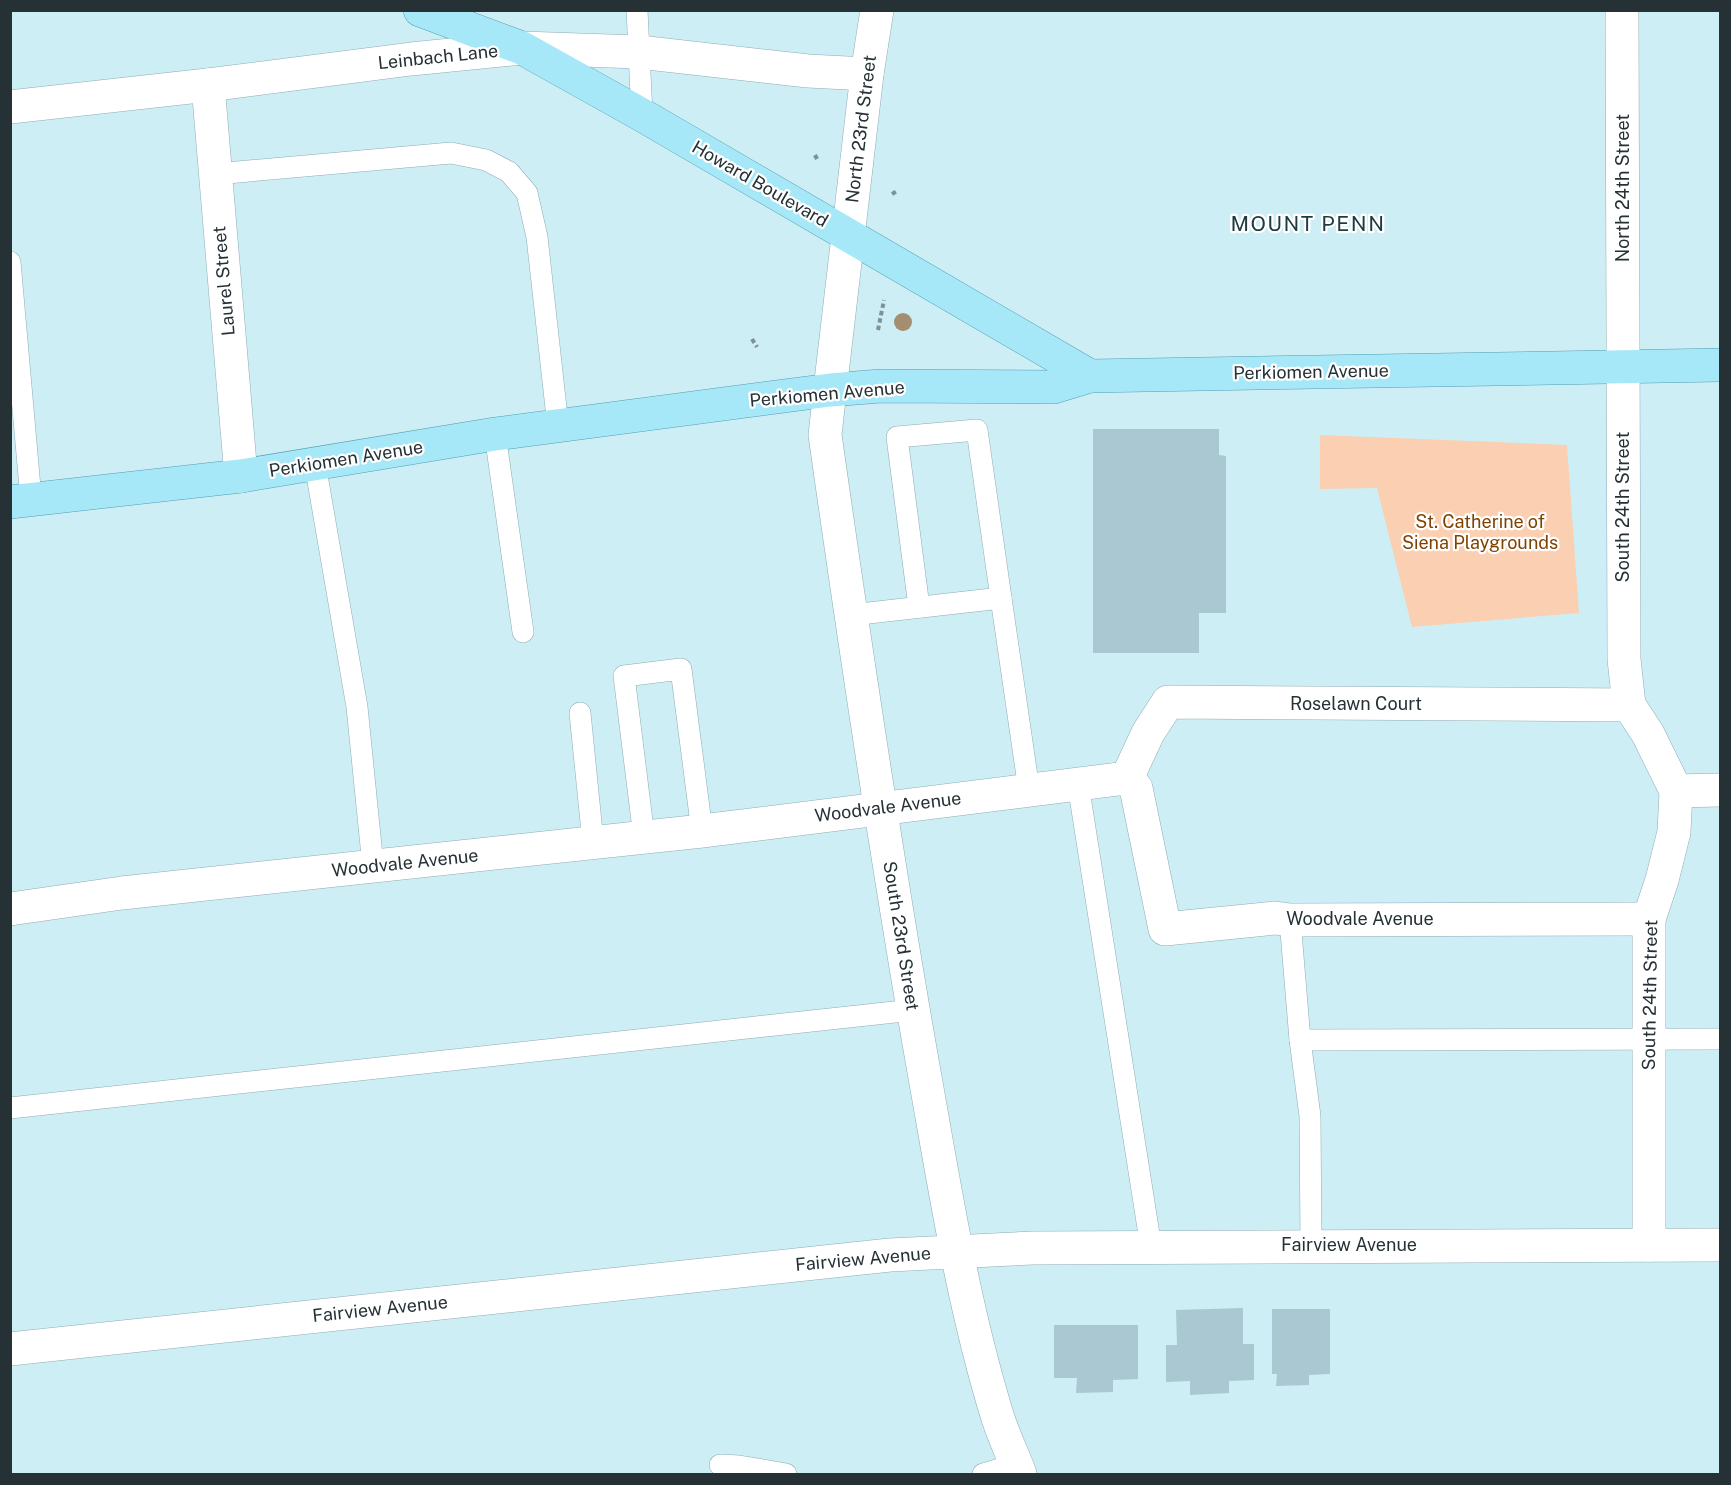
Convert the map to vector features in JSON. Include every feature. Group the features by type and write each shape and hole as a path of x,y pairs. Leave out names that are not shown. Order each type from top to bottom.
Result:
{"main road":[{"name":"Howard Boulevard","path":"420,10 465,19 522,48 1090,376"},
{"name":"Perkiomen Avenue","path":"21,500 241,476 495,434 830,390 881,386 1054,387 1090,376 1720,365"}],"street":[{"name":"North 23rd Street","path":"830,390 867,74 877,10"},
{"name":"North 24th Street","path":"1623,10 1623,366"},
{"name":"Leinbach Lane","path":"10,107 522,48 639,52 808,71 867,74"},
{"name":"Laurel Street","path":"207,85 241,476"},
{"name":"South 24th Street","path":"1623,366 1624,659 1629,705 1648,734 1676,791 1674,832 1649,920 1649,1245"},
{"name":"South 23rd Street","path":"830,390 825,435 851,615 880,808 956,1252 971,1323 998,1417 1018,1469"},
{"name":"Roselawn Court","path":"1127,778 1148,733 1168,702 1629,705"},
{"name":"Woodvale Avenue","path":"10,909 122,893 702,831 1127,778 1136,788 1165,929 1275,918 1290,920 1649,920"},
{"path":"1676,791 1720,790"},
{"name":"Fairview Avenue","path":"10,1349 878,1256 1033,1248 1720,1245"}],"lane":[{"path":"637,10 642,116"},
{"path":"215,174 451,153 486,160 509,172 526,193 537,237 558,426"},
{"path":"10,262 21,500"},
{"path":"919,607 897,437 977,430 1029,790"},
{"path":"495,434 523,632"},
{"path":"315,464 357,707 373,866"},
{"path":"851,615 1000,598"},
{"path":"644,837 624,676 681,669 702,831"},
{"path":"579,713 593,842"},
{"path":"1078,784 1151,1247"},
{"path":"1290,920 1300,1040 1310,1116 1311,1245"},
{"path":"10,1108 914,1010"},
{"path":"1300,1040 1720,1039"},
{"path":"720,1466 738,1466 786,1474"},
{"path":"983,1474 1018,1469"}],"path":[{"path":"892,194 897,190"},
{"path":"878,330 884,300"},
{"path":"752,339 757,347"}],"green space":[{"name":"St. Catherine of Siena Playgrounds","path":"1320,435 1567,445 1579,613 1412,627 1377,488 1320,489"}],"building":[{"path":"1093,429 1219,429 1219,455 1226,456 1226,613 1199,613 1199,653 1093,653"},
{"path":"1243,1308 1243,1344 1254,1344 1254,1380 1229,1381 1229,1393 1190,1395 1190,1381 1166,1382 1166,1345 1177,1345 1176,1310"},
{"path":"1272,1309 1330,1309 1330,1374 1309,1375 1309,1385 1276,1386 1277,1374 1272,1374"},
{"path":"1054,1325 1138,1325 1138,1379 1113,1380 1113,1392 1076,1393 1077,1378 1054,1378"}],"district":[{"name":"MOUNT PENN","path":"1308,224"}]}
